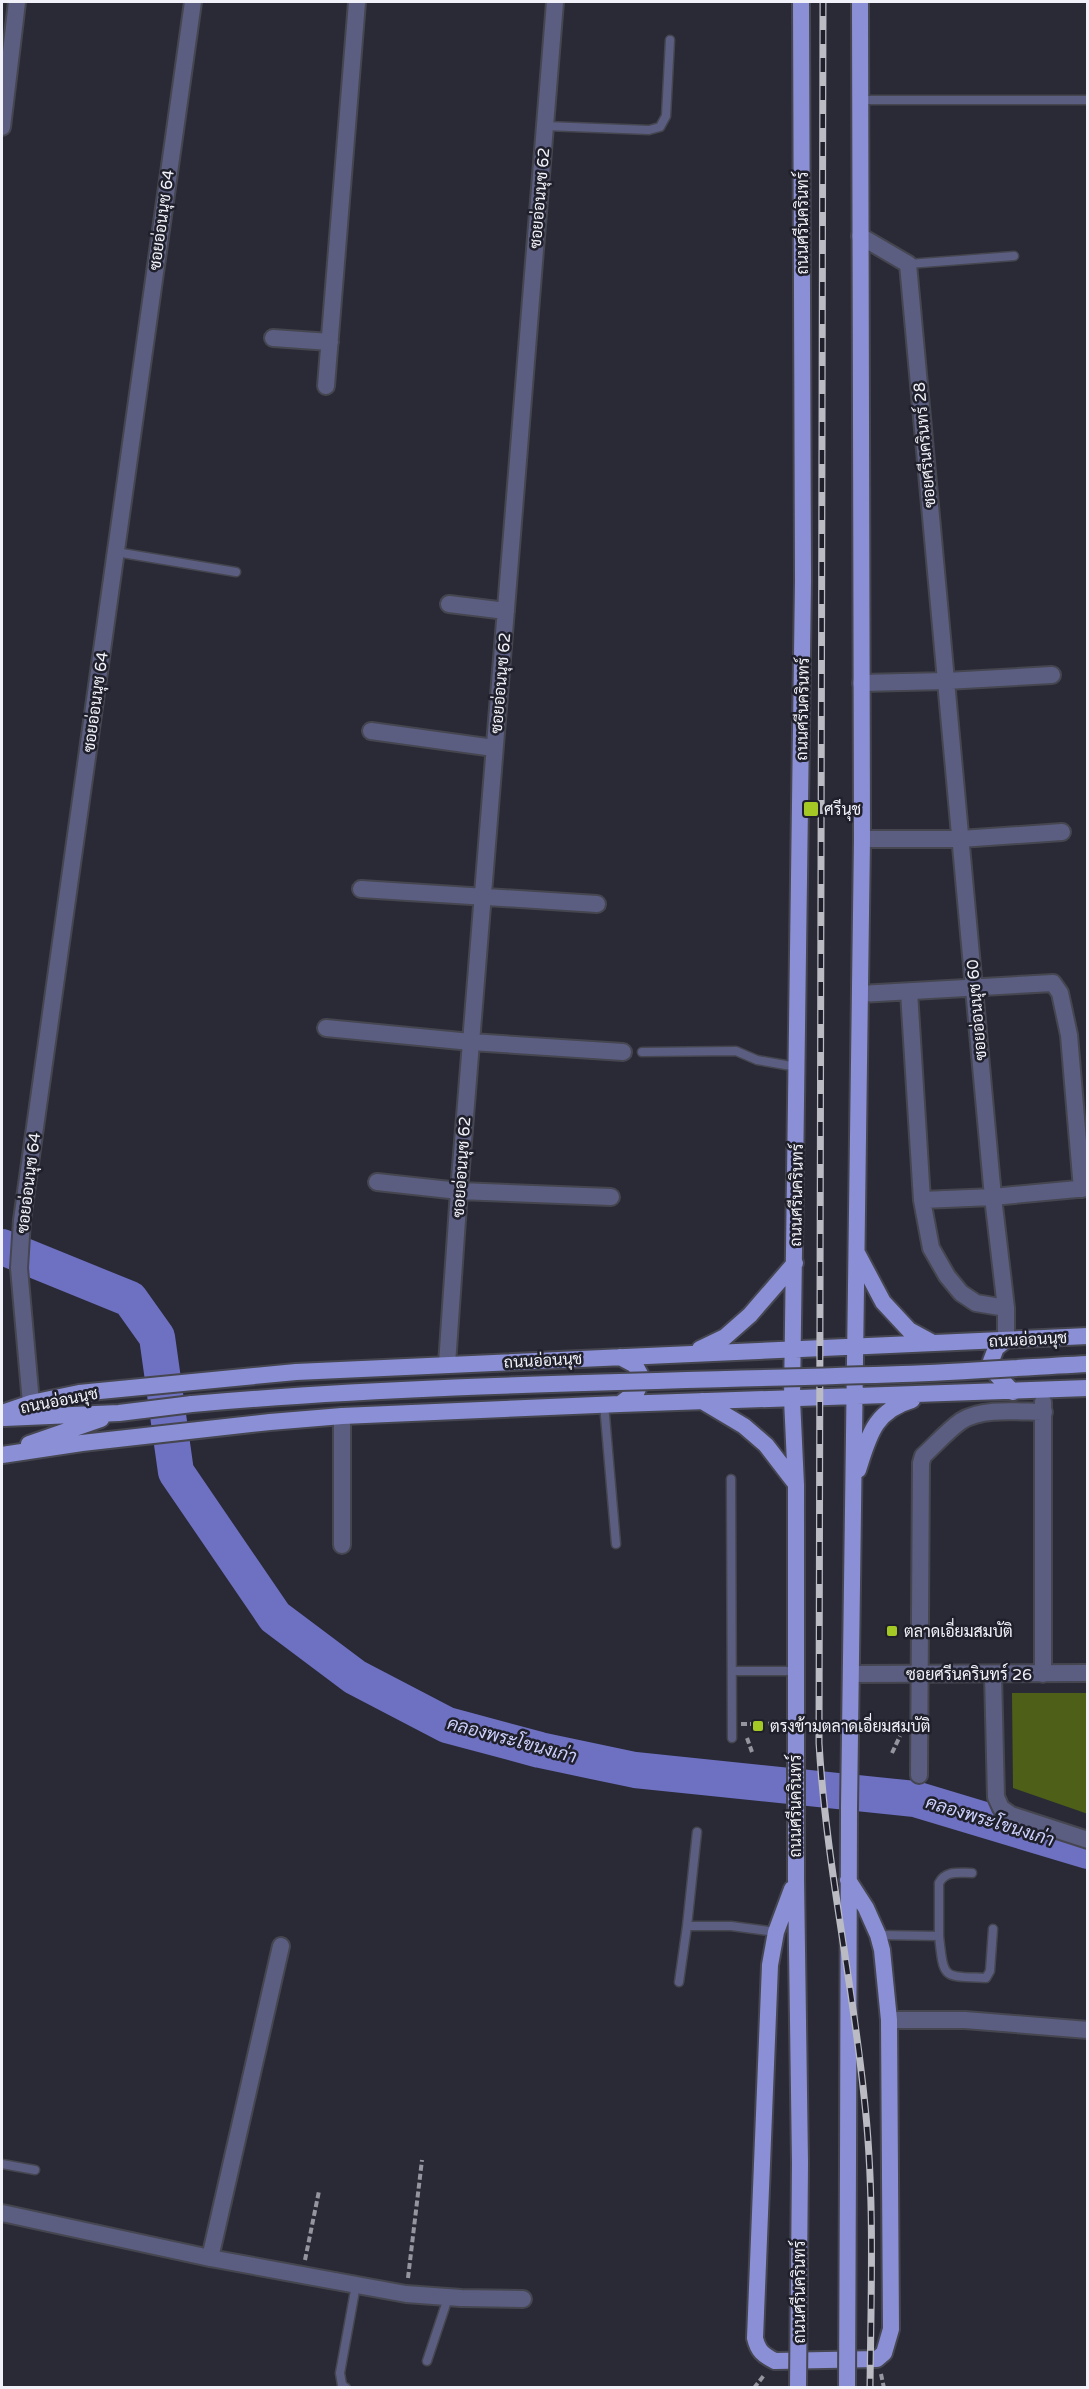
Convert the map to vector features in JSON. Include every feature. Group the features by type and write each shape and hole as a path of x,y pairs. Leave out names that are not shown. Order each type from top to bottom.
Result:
{"main road":[{"name":"ถนนศรีนครินทร์","path":"798,2388 800,2163 795,1737 796,1485 792,1399 803,592 801,2"},
{"path":"847,2388 848,1880 862,839 860,2"},
{"path":"857,1252 883,1302 909,1330 933,1344"},
{"path":"694,1352 725,1337 758,1308 795,1263"},
{"name":"ถนนอ่อนนุช","path":"2,1413 31,1403 79,1394 261,1375 694,1352 793,1351 854,1346 1088,1336"},
{"path":"1006,1340 996,1348 991,1361 997,1376 1013,1392"},
{"path":"612,1404 637,1391 642,1378 635,1365 619,1356"},
{"name":"ถนนอ่อนนุช","path":"2,1418 119,1413 251,1399 403,1390 904,1374 1088,1364"},
{"name":"ถนนอ่อนนุช","path":"2,1454 82,1443 342,1416 612,1404 1088,1388"},
{"path":"853,1487 872,1431 882,1416 897,1404 933,1395"},
{"path":"701,1401 744,1426 766,1444 796,1485"},
{"name":"ถนนอ่อนนุช","path":"2,1454 119,1413"},
{"path":"796,1878 776,1932 770,1965 755,2338 758,2348 764,2355 775,2361 877,2359 884,2353 891,2329 889,2020 882,1950 878,1935 866,1908 848,1880"}],"street":[{"path":"2,127 8,22 17,2"},
{"name":"ซอยอ่อนนุช 64","path":"31,1403 19,1268 22,1220 193,2"},
{"path":"326,386 357,2"},
{"name":"ซอยอ่อนนุช 62","path":"447,1364 482,897 555,2"},
{"path":"860,236 908,264"},
{"name":"ซอยศรีนครินทร์ 28","path":"908,264 946,681"},
{"path":"273,338 330,342"},
{"path":"449,604 506,611"},
{"path":"861,682 946,681 1052,675"},
{"name":"ซอยอ่อนนุช 60","path":"946,681 993,1197 1006,1308 1006,1340"},
{"path":"371,731 494,748"},
{"path":"862,839 960,839 1062,832"},
{"path":"361,889 597,904"},
{"path":"860,994 1046,982 1053,983 1060,993 1069,1035 1085,1188 993,1197 922,1200"},
{"path":"909,992 922,1200 931,1248 960,1293 976,1303 1006,1308"},
{"path":"326,1028 471,1042 624,1052"},
{"path":"377,1182 459,1191 611,1197"},
{"path":"1042,1390 1044,1412 1043,1674"},
{"path":"919,1775 922,1456 961,1421 970,1417 987,1413 1044,1412"},
{"path":"342,1416 342,1545"},
{"name":"ซอยศรีนครินทร์ 26","path":"851,1674 1088,1673"},
{"path":"993,1674 994,1772 996,1797 1002,1808 1011,1815 1088,1840"},
{"path":"210,2258 281,1946"},
{"path":"889,2020 965,2020 1088,2030"},
{"path":"2,2213 210,2258 406,2294 448,2298 523,2299"}],"lane":[{"path":"545,126 660,128 666,116 670,40"},
{"path":"860,100 1088,100"},
{"path":"908,264 1014,256"},
{"path":"116,552 236,572"},
{"path":"642,1052 736,1051 757,1060 797,1067"},
{"path":"612,1404 616,1544"},
{"path":"731,1479 732,1738"},
{"path":"732,1671 795,1671"},
{"path":"679,1982 697,1832"},
{"path":"972,1873 948,1874 943,1876 939,1883 939,1936 943,1969 948,1974 986,1978 990,1971 993,1929"},
{"path":"687,1926 731,1926 776,1932"},
{"path":"878,1935 939,1936"},
{"path":"2,2164 35,2170"},
{"path":"346,2388 342,2385 340,2373 356,2285"},
{"path":"427,2361 448,2298"}],"path":[{"path":"741,1724 907,1722"},
{"path":"406,2294 422,2160"},
{"path":"302,2275 319,2191"}],"building":[{"path":"1012,1693 1088,1693 1088,1814 1013,1788"}],"waterway":[{"name":"คลองพระโขนงเก่า","path":"2,1247 130,1299 157,1337 176,1472 275,1617 355,1677 447,1725 540,1750 635,1770 915,1799 1088,1851"}],"railway":[{"path":"823,2 819,1743 827,1832 859,2052 870,2169 872,2242 870,2388"}],"place":[{"name":"ศรีนุช","path":"811,809"},
{"name":"ตลาดเอี่ยมสมบัติ","path":"892,1631"},
{"name":"ตรงข้ามตลาดเอี่ยมสมบัติ","path":"758,1726"}]}
